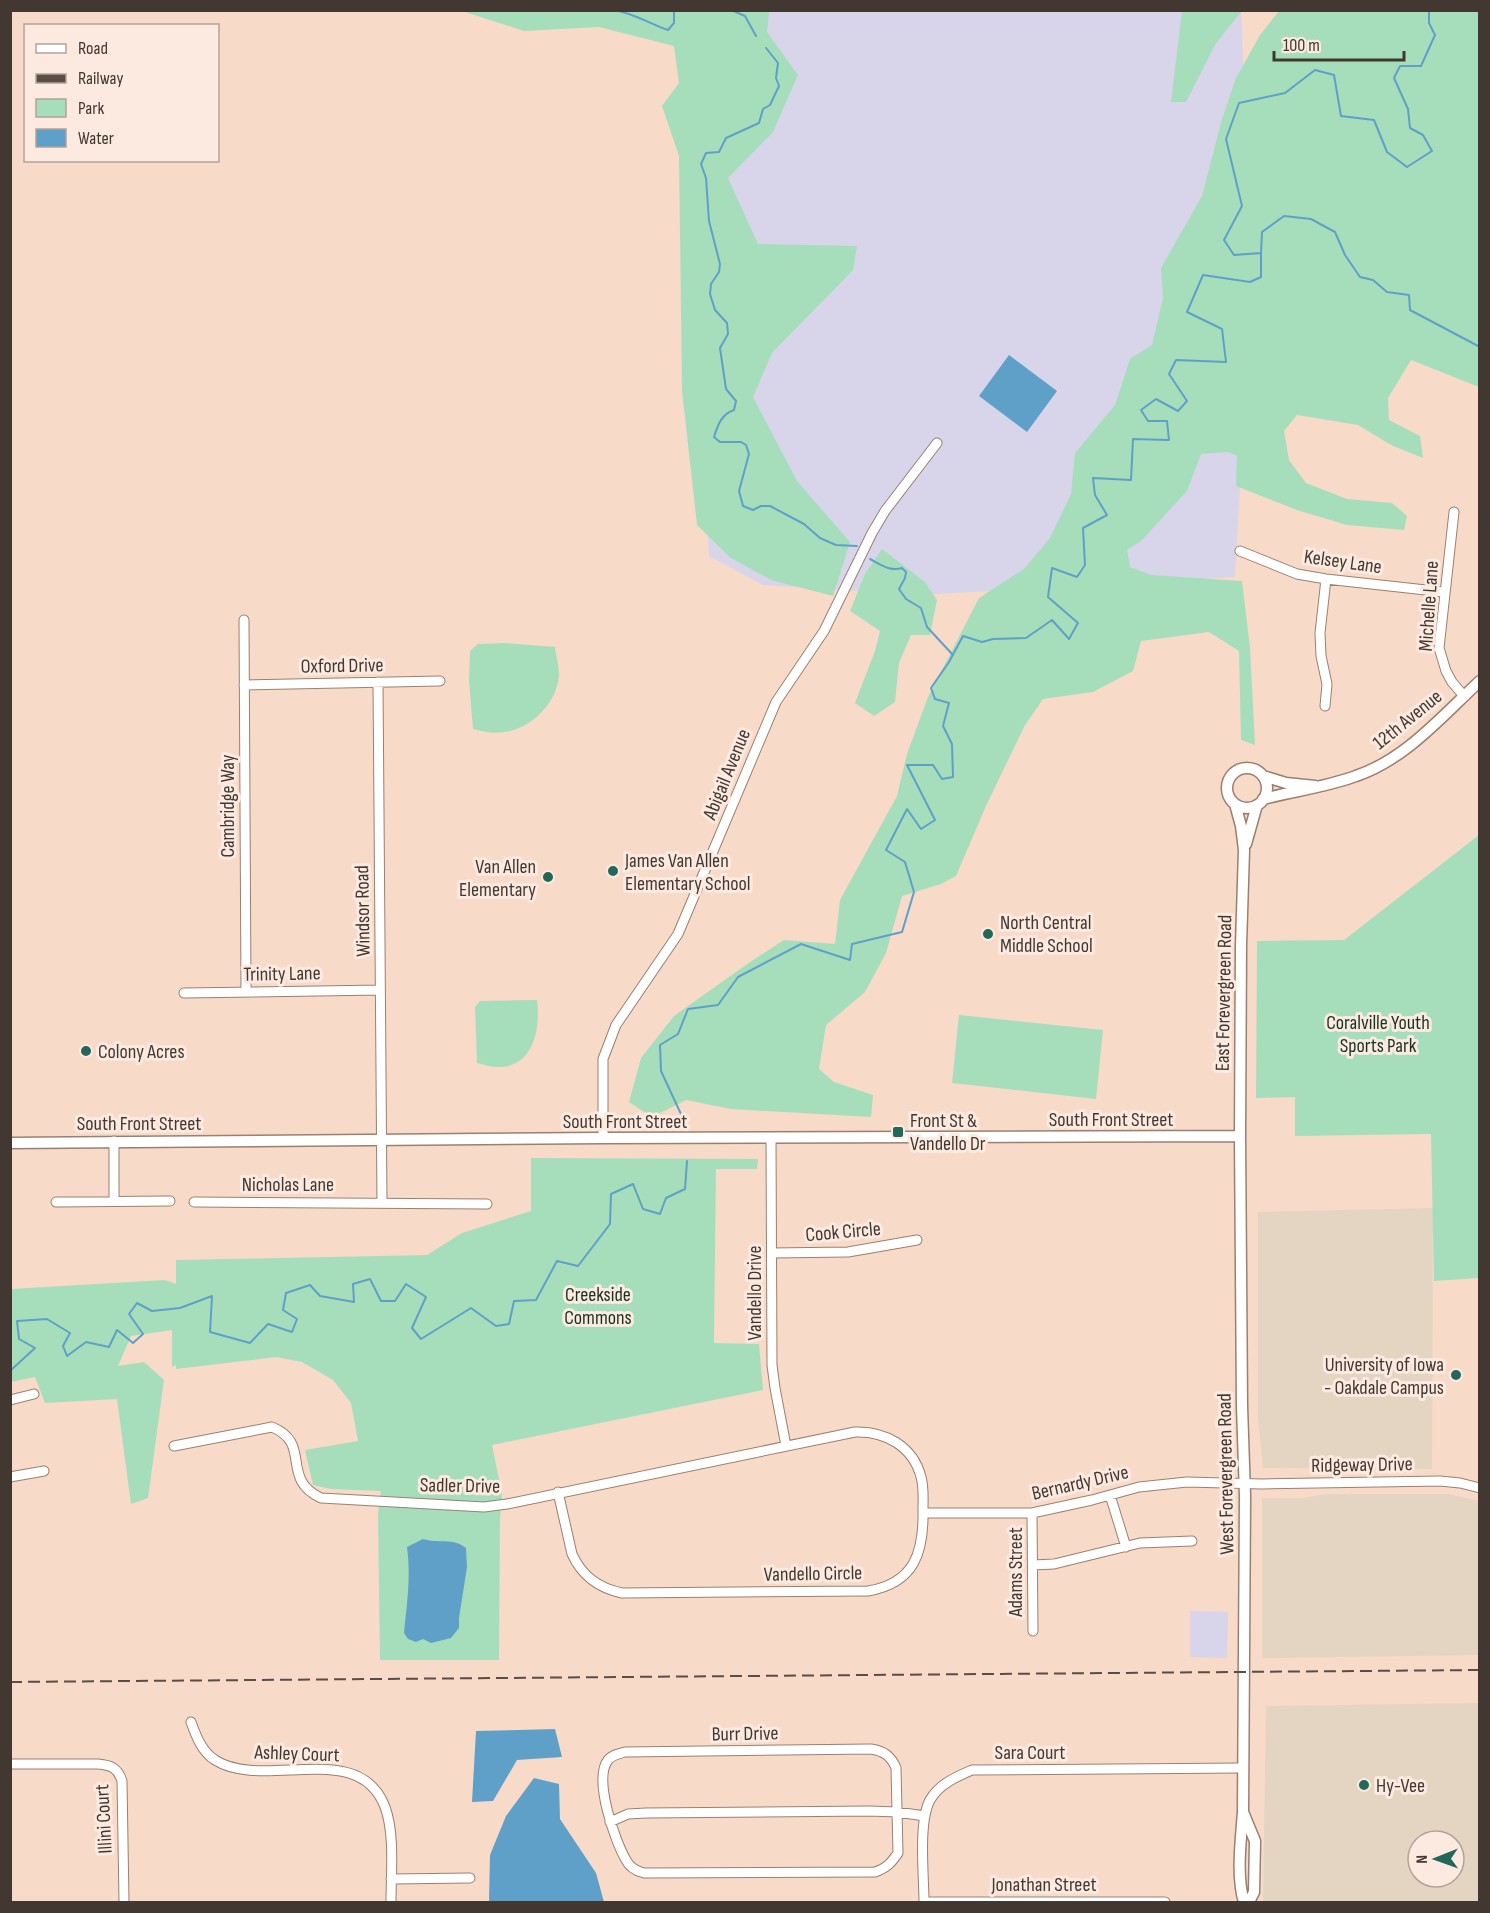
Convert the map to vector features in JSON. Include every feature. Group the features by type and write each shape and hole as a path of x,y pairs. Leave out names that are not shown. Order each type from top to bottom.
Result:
{"street":[{"name":"Abigail Avenue","path":"603,1138 603,1059 616,1025 678,934 776,702 824,631 885,511 937,443"},
{"name":"Michelle Lane","path":"1454,512 1439,648 1442,661 1452,682 1464,696"},
{"name":"Kelsey Lane","path":"1240,551 1298,574 1444,592"},
{"path":"1325,706 1327,684 1321,656 1320,633 1326,579"},
{"name":"Cambridge Way","path":"244,620 246,991"},
{"name":"Oxford Drive","path":"244,684 440,681"},
{"name":"12th Avenue","path":"1260,802 1359,776 1391,759 1408,747 1479,681"},
{"name":"Windsor Road","path":"378,682 382,1141"},
{"path":"1249,768 1263,776 1266,787 1260,802 1246,808 1235,804 1228,794 1227,787 1228,781 1235,772 1249,768"},
{"name":"12th Avenue","path":"1263,776 1286,783 1318,787"},
{"name":"East Forevergreen Road","path":"1244,850 1260,802"},
{"name":"East Forevergreen Road","path":"1235,804 1244,850 1240,1137"},
{"name":"Trinity Lane","path":"184,993 380,990"},
{"name":"South Front Street","path":"10,1143 603,1138 1240,1137"},
{"name":"West Forevergreen Road","path":"1240,1137 1242,1406 1245,1484 1241,1864 1241,1893 1244,1902"},
{"name":"Vandello Drive","path":"771,1139 772,1365 774,1388 786,1446"},
{"path":"114,1141 114,1201"},
{"path":"382,1141 382,1202"},
{"path":"56,1202 170,1201"},
{"name":"Nicholas Lane","path":"194,1202 487,1204"},
{"name":"Cook Circle","path":"772,1253 848,1252 917,1240"},
{"path":"10,1400 34,1394"},
{"name":"Sadler Drive","path":"174,1446 272,1427 289,1437 303,1486 321,1498 484,1507 786,1446"},
{"name":"Vandello Circle","path":"558,1492 576,1563 583,1573 600,1587 622,1593 878,1589 898,1580 915,1562 922,1541 923,1485 917,1466 906,1449 888,1437 867,1432 855,1432 786,1446"},
{"path":"10,1477 44,1471"},
{"name":"Ridgeway Drive","path":"1245,1484 1440,1481 1479,1488"},
{"name":"Bernardy Drive","path":"923,1513 1032,1513 1139,1487 1187,1482 1245,1484"},
{"path":"1110,1495 1126,1547"},
{"name":"Adams Street","path":"1032,1513 1033,1632"},
{"path":"1033,1565 1053,1564 1140,1543 1191,1540"},
{"name":"Ashley Court","path":"192,1722 201,1746 214,1760 232,1767 253,1771 335,1770 356,1775 373,1787 385,1806 390,1825 391,1902"},
{"name":"Burr Drive","path":"871,1749 882,1751 892,1759 896,1768 897,1812 898,1853 885,1869 875,1872 644,1873 635,1870 626,1861 610,1822 604,1806 603,1772 607,1761 625,1752 871,1749"},
{"name":"Illini Court","path":"10,1764 107,1764 115,1768 122,1781 124,1902"},
{"name":"Sara Court","path":"924,1902 923,1831 930,1800 941,1787 972,1770 1243,1768"},
{"path":"610,1822 628,1814 646,1813 897,1812 926,1816"},
{"name":"West Forevergreen Road","path":"1243,1812 1255,1841 1254,1892 1249,1902"},
{"path":"391,1879 470,1878"},
{"name":"Jonathan Street","path":"924,1902 1165,1902"}],"shaded area":[{"path":"678,11 1241,11 1252,264 1235,577 917,595 763,585 709,556"},
{"path":"1433,1208 1432,1469 1263,1468 1258,1418 1258,1212"},
{"path":"1328,1494 1448,1494 1479,1501 1479,1655 1262,1658 1262,1498 1302,1498"},
{"path":"1190,1611 1228,1612 1227,1658 1190,1657"},
{"path":"1479,1703 1479,1902 1263,1902 1266,1706"}],"green space":[{"path":"462,11 769,11 767,32 798,75 773,132 728,178 758,244 857,246 853,270 772,353 753,397 797,481 850,542 833,596 771,580 731,558 697,525 682,391 679,156 662,106 679,83 674,46 599,27 524,31"},
{"path":"1182,11 1242,11 1216,43 1186,102 1171,102"},
{"path":"1279,11 1479,11 1479,387 1411,360 1388,398 1389,420 1420,436 1423,458 1391,445 1358,425 1297,415 1284,431 1289,460 1306,483 1347,499 1392,503 1407,516 1404,530 1347,525 1297,510 1236,486 1237,456 1228,452 1201,454 1187,491 1141,541 1127,550 1130,567 1151,575 1242,581 1250,648 1255,745 1241,740 1239,651 1209,632 1141,641 1133,671 1093,692 1043,699 1025,725 986,806 956,876 941,884 902,896 886,953 865,992 826,1025 819,1069 834,1082 873,1095 871,1117 731,1109 686,1100 652,1117 629,1102 641,1058 674,1016 784,940 835,944 840,900 897,796 907,754 928,697 979,598 1024,569 1050,538 1071,494 1075,453 1115,405 1130,359 1152,345 1163,298 1161,268 1202,196 1222,119 1236,78 1260,35"},
{"path":"882,549 925,582 937,600 930,635 911,635 899,663 895,702 874,716 855,703 875,651 880,631 850,611 865,574"},
{"path":"505,643 555,647 559,675 554,695 533,720 515,730 501,733 473,729 469,681 470,651 478,644"},
{"name":"Coralville Youth Sports Park","path":"1479,835 1479,1278 1434,1281 1431,1134 1295,1136 1295,1097 1256,1098 1257,941 1344,940"},
{"path":"537,1000 536,1034 526,1054 509,1066 494,1067 477,1063 475,1007 480,1001"},
{"path":"959,1015 1103,1030 1096,1099 952,1083"},
{"name":"Creekside Commons","path":"531,1158 758,1159 757,1169 716,1169 714,1343 759,1344 763,1390 492,1445 502,1494 499,1660 380,1660 378,1514 381,1491 331,1489 313,1485 305,1450 358,1441 351,1403 333,1380 302,1362 276,1357 176,1369 176,1365 172,1367 172,1330 131,1336 118,1366 144,1362 164,1380 148,1498 131,1504 117,1399 45,1403 35,1377 11,1382 11,1289 165,1280 176,1284 176,1260 427,1255 462,1233 531,1211"}],"water":[{"path":"1009,355 1057,391 1027,432 979,396"},
{"path":"423,1539 456,1543 466,1548 467,1567 459,1628 451,1638 431,1643 423,1639 416,1642 408,1639 404,1633 409,1580 407,1547"},
{"path":"555,1729 562,1757 517,1760 493,1801 472,1802 476,1731"},
{"path":"534,1778 559,1784 560,1819 596,1873 604,1902 489,1902 490,1855 506,1816"}],"waterway":[{"path":"615,10 668,30 674,23 674,10"},
{"path":"731,10 745,16 756,36"},
{"path":"687,1127 661,1071 660,1045 678,1034 688,1009 718,1005 738,977 801,944 850,960 852,944 902,932 914,892 905,862 886,850 907,809 921,829 935,820 907,765 933,765 942,779 953,777 952,744 943,726 949,703 935,699 931,688 963,636 982,642 993,639 1026,638 1052,620 1069,639 1078,623 1048,597 1052,568 1077,577 1085,565 1083,528 1107,515 1095,495 1093,478 1131,480 1133,439 1169,440 1167,421 1148,421 1141,410 1156,399 1178,411 1187,401 1169,374 1176,360 1226,362 1222,329 1187,312 1203,275 1250,282 1261,277 1261,253 1234,255 1224,240 1242,206 1226,139 1239,103 1285,93 1315,70 1334,75 1341,116 1374,120 1387,152 1407,167 1432,151 1423,135 1410,128 1408,109 1394,78 1400,66 1421,66 1435,35 1429,23 1429,10"},
{"path":"766,48 778,63 776,78 779,86 770,105 763,109 759,123 726,138 719,152 706,153 701,164 706,178 709,221 720,264 719,272 711,284 710,294 715,310 727,323 728,334 720,348 726,389 736,401 734,410 721,420 714,437 720,442 741,442 746,445 749,454 739,491 743,506 753,510 761,506 770,506 804,524 820,538 836,545 857,546"},
{"path":"1261,253 1262,232 1284,216 1311,219 1335,232 1345,255 1360,277 1373,280 1387,292 1409,295 1410,310 1480,347"},
{"path":"870,559 889,568 902,568 906,572 899,589 906,599 921,608 927,627 953,655"},
{"path":"10,1371 35,1348 19,1339 17,1321 47,1319 70,1333 63,1346 67,1356 86,1342 109,1347 117,1330 133,1343 143,1334 129,1314 137,1303 152,1311 180,1308 212,1296 210,1332 250,1343 268,1324 292,1332 297,1319 283,1310 286,1293 310,1285 320,1296 354,1302 353,1284 370,1279 381,1301 395,1301 406,1284 426,1297 412,1328 421,1339 471,1308 496,1326 509,1324 514,1301 536,1300 557,1261 578,1266 610,1224 611,1194 633,1184 643,1209 660,1214 666,1198 685,1189 687,1161"}],"railway":[{"path":"10,1682 1480,1670"}],"place":[{"name":"James Van Allen Elementary School","path":"613,871"},
{"name":"Van Allen Elementary","path":"548,877"},
{"name":"North Central Middle School","path":"988,934"},
{"name":"Colony Acres","path":"86,1051"},
{"name":"Front St & Vandello Dr","path":"898,1132"},
{"name":"University of Iowa - Oakdale Campus","path":"1456,1375"},
{"name":"Hy-Vee","path":"1364,1785"}]}
